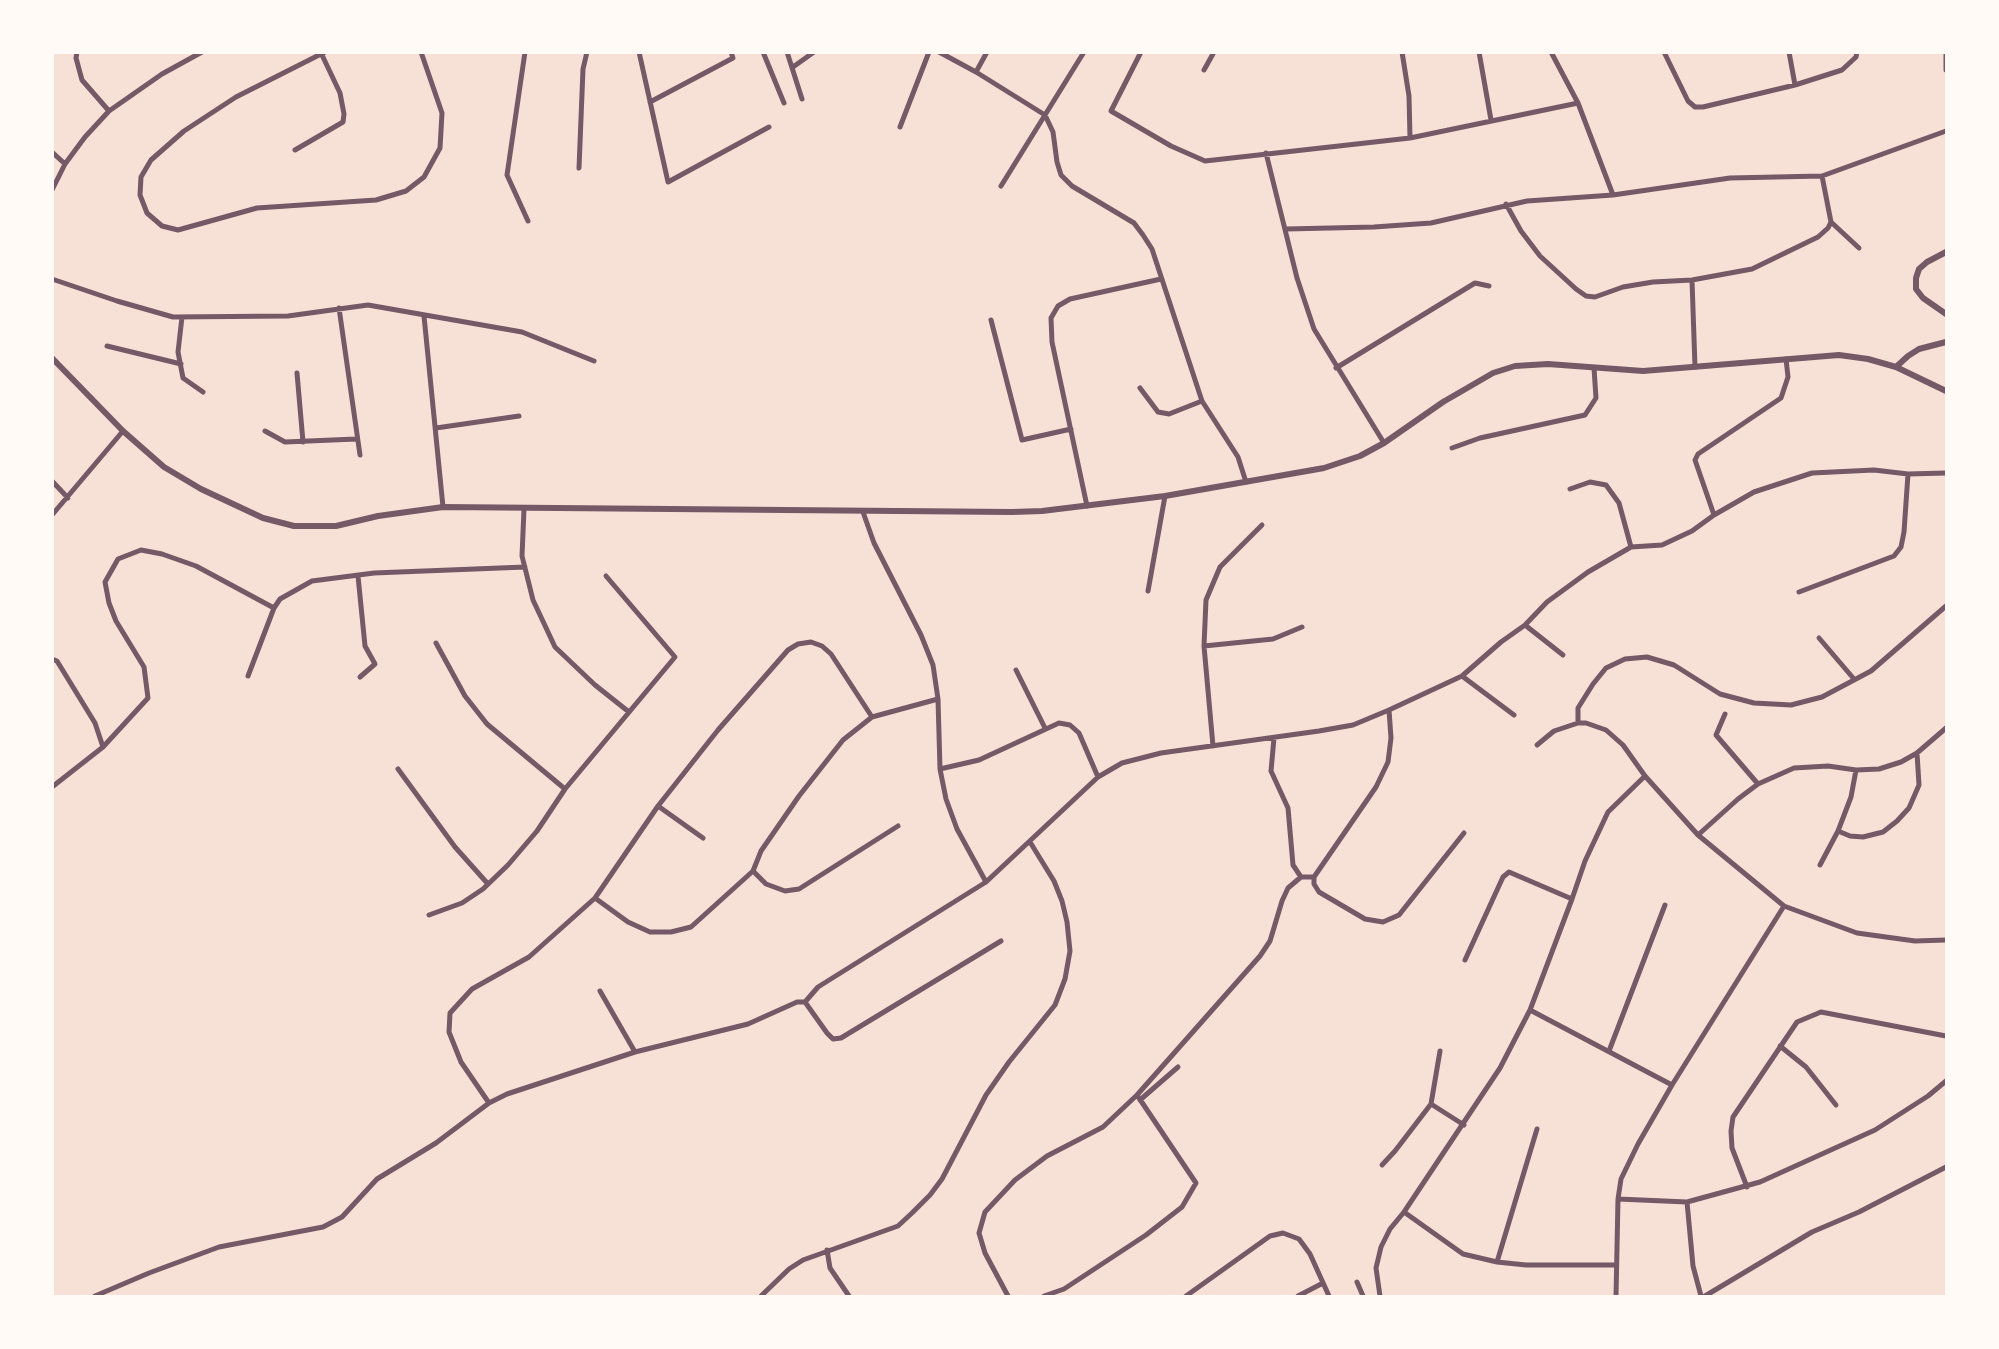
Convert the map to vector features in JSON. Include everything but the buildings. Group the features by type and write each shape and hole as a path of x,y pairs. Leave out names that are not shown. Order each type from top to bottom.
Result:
{"street":[{"path":"77,52 82,80 109,111"},
{"path":"52,190 65,164 109,111 162,74 202,52"},
{"path":"295,150 343,122 340,93 323,54 236,97 184,131 151,160 141,177 140,195 147,213 162,226 178,230 257,208 376,200 406,191 424,177 440,148 442,113 421,52"},
{"path":"525,52 507,175 528,221"},
{"path":"579,168 583,69 587,52"},
{"path":"639,52 668,182 769,127"},
{"path":"650,102 733,58 731,52"},
{"path":"763,52 784,103"},
{"path":"787,52 802,99"},
{"path":"793,67 814,52"},
{"path":"900,127 929,52"},
{"path":"939,52 1045,115 1053,132 1061,175 1072,186 1134,222 1152,249 1202,401 1238,457 1246,482"},
{"path":"976,72 987,52"},
{"path":"1001,186 1084,52"},
{"path":"1141,52 1111,111 1171,146 1205,161 1410,138 1578,103"},
{"path":"1203,70 1214,52"},
{"path":"1402,52 1409,96 1410,138"},
{"path":"1479,52 1491,120"},
{"path":"1551,52 1578,103 1613,195"},
{"path":"1664,52 1688,101 1695,107 1795,85 1842,70 1856,57 1857,52"},
{"path":"1789,52 1795,85"},
{"path":"1946,52 1947,70"},
{"path":"1286,229 1431,223 1506,204 1613,195 1730,178 1822,176 1947,131"},
{"path":"52,152 65,164"},
{"path":"1266,153 1297,278 1314,329 1384,443"},
{"path":"1822,176 1831,222 1859,248"},
{"path":"1506,204 1521,231 1540,256 1586,296 1595,297 1623,287 1692,280 1752,269 1818,237 1831,222"},
{"path":"1947,252 1919,269 1916,289 1923,298 1947,314"},
{"path":"52,279 173,317 288,316 368,305 522,332 594,361"},
{"path":"1087,506 1052,342 1051,318 1058,306 1070,299 1161,279"},
{"path":"1692,280 1695,367"},
{"path":"1336,368 1475,282 1489,286"},
{"path":"339,308 360,455"},
{"path":"424,316 443,507"},
{"path":"182,317 178,352 183,378 202,392"},
{"path":"991,320 1022,440 1071,429"},
{"path":"1896,367 1919,349 1947,342"},
{"path":"107,346 181,364"},
{"path":"52,358 123,431 164,467 201,489 263,518 294,526 336,526 379,516 443,507 1022,512 1165,496 1324,468 1360,456 1384,443 1443,402 1493,373 1515,366 1548,364 1643,371 1839,355 1896,367 1947,391"},
{"path":"1714,515 1695,465 1698,454 1781,398 1788,377 1786,359"},
{"path":"1452,448 1480,438 1585,415 1596,398 1594,368"},
{"path":"297,373 303,442"},
{"path":"1140,388 1158,412 1168,414 1202,401"},
{"path":"436,428 519,416"},
{"path":"52,515 123,431"},
{"path":"265,431 285,442 356,439"},
{"path":"95,1297 219,1247 323,1227 342,1217 377,1179 436,1143 489,1103 507,1094 635,1052 748,1024 797,1002 804,1002 818,987 986,882 1083,788 1122,763 1161,753 1353,725 1389,710 1462,676 1525,625 1547,602 1588,572 1631,547 1662,545 1692,531 1754,492 1812,472 1874,470 1908,474 1947,473"},
{"path":"1799,592 1894,556 1901,547 1904,533 1908,474"},
{"path":"52,481 68,498"},
{"path":"1570,489 1590,482 1605,485 1619,503 1631,547"},
{"path":"1148,591 1165,496"},
{"path":"524,509 522,556 533,600 555,647 595,685 629,712"},
{"path":"863,512 874,543 921,635 933,665 938,699 940,769 946,799 957,829 986,882"},
{"path":"1213,746 1204,646 1206,600 1220,567 1262,525"},
{"path":"52,787 103,747 148,698 144,667 116,621 109,603 105,582 118,559 141,550 162,554 196,566 274,608"},
{"path":"248,676 280,599 312,581 525,567"},
{"path":"358,576 365,646 375,664 360,677"},
{"path":"429,915 462,904 508,864 537,831 565,789 675,657 606,576"},
{"path":"1578,723 1578,708 1593,684 1606,668 1625,659 1647,657 1674,665 1720,694 1754,703 1791,705 1822,697 1871,671 1947,606"},
{"path":"1525,625 1563,655"},
{"path":"1204,646 1273,639 1302,627"},
{"path":"1819,638 1854,679"},
{"path":"489,1103 457,1052 449,1032 450,1013 472,989 529,957 595,898 658,806 718,730 788,650 798,644 811,642 822,646 831,654 872,717"},
{"path":"436,643 465,696 486,724 565,789"},
{"path":"52,659 57,661 95,723 103,747"},
{"path":"1016,670 1045,728"},
{"path":"1462,676 1514,715"},
{"path":"595,898 628,922 650,932 671,932 691,927 753,871 761,851 843,740 872,717 938,699"},
{"path":"1389,710 1391,738 1388,762 1376,787 1314,877 1314,884 1319,892 1365,919 1383,922 1399,915 1464,834"},
{"path":"1725,714 1716,735 1758,784"},
{"path":"940,769 979,760 1059,723 1070,725 1079,733 1098,776"},
{"path":"1537,745 1554,731 1578,723 1606,730 1623,745 1645,776 1698,835 1784,906 1857,933 1915,941 1947,940"},
{"path":"1698,835 1758,784 1794,768 1828,766 1856,770 1879,769 1917,753 1947,728"},
{"path":"1274,738 1271,772 1287,808 1293,865 1301,877"},
{"path":"1838,831 1863,837 1883,832 1896,821 1909,808 1919,785 1917,753"},
{"path":"398,769 455,847 488,884"},
{"path":"1820,865 1838,831 1851,797 1856,770"},
{"path":"1380,1297 1376,1268 1381,1247 1390,1228 1464,1125 1500,1068 1530,1010 1584,861 1608,811 1645,776"},
{"path":"658,806 703,838"},
{"path":"753,871 766,884 785,891 799,889 898,826"},
{"path":"761,1297 789,1269 803,1260 898,1226 930,1195 942,1179 986,1095 1055,1005 1065,979 1070,951 1067,922 1054,881 1030,842"},
{"path":"1465,960 1503,877 1509,872 1572,899"},
{"path":"1138,1097 1261,956 1270,941 1288,888 1301,877 1314,877"},
{"path":"1609,1051 1665,905"},
{"path":"1616,1297 1618,1199 1621,1178 1672,1085 1784,906"},
{"path":"804,1002 827,1033 833,1038 841,1038 1001,941"},
{"path":"600,991 635,1052"},
{"path":"1530,1010 1672,1085"},
{"path":"1747,1187 1732,1149 1733,1117 1797,1022 1821,1012 1947,1036"},
{"path":"1780,1046 1806,1067 1836,1105"},
{"path":"1381,1165 1395,1152 1431,1104 1440,1051"},
{"path":"1007,1297 985,1253 979,1233 985,1212 1015,1180 1047,1156 1103,1127 1178,1067"},
{"path":"1618,1199 1687,1202 1747,1187 1875,1130 1947,1081"},
{"path":"1044,1297 1064,1289 1146,1235 1182,1207 1196,1183 1138,1097"},
{"path":"1431,1104 1464,1125"},
{"path":"1497,1262 1537,1129"},
{"path":"1687,1202 1693,1266 1703,1297 1812,1232 1859,1212 1947,1167"},
{"path":"1404,1212 1463,1254 1526,1265 1616,1265"},
{"path":"1186,1297 1270,1236 1283,1233 1299,1239 1310,1254 1329,1297"},
{"path":"827,1250 830,1268 849,1297"},
{"path":"1357,1282 1363,1297"},
{"path":"1298,1297 1323,1283"}]}
